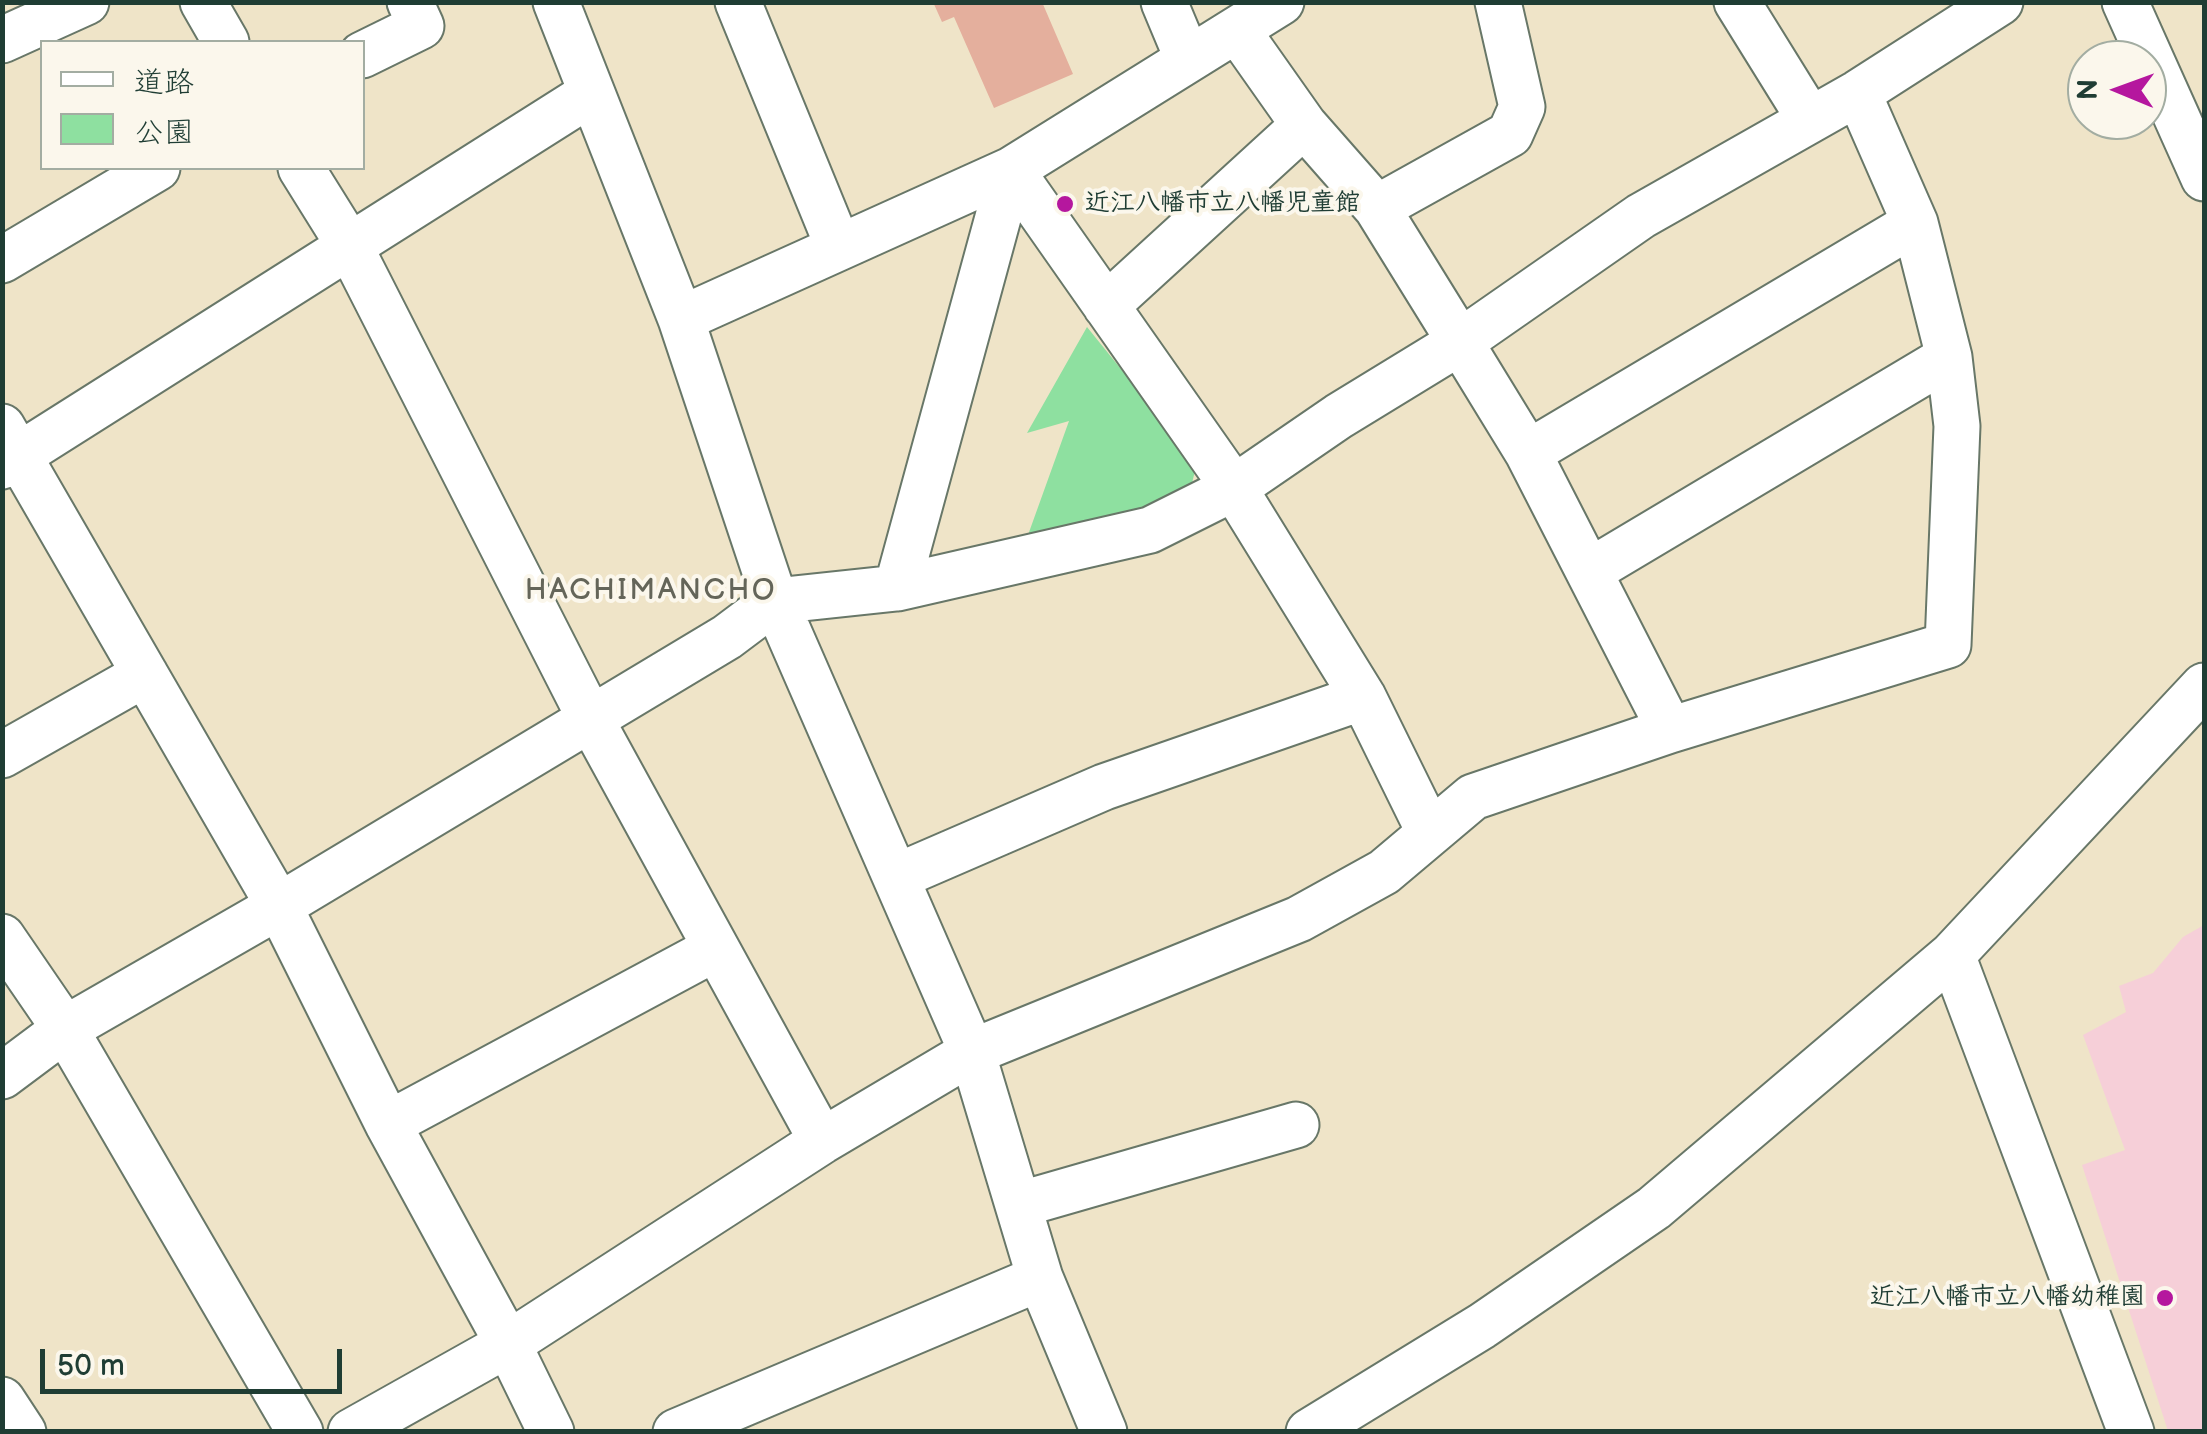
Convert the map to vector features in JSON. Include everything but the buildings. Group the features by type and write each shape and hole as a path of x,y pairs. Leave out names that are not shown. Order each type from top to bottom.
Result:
{"street":[{"path":"2,40 86,2"},
{"path":"204,2 225,40"},
{"path":"365,54 421,26 410,2"},
{"path":"556,2 681,319 775,600 972,1052 1040,1278 1104,1432"},
{"path":"738,2 838,246"},
{"path":"1164,2 1188,57"},
{"path":"681,319 1010,170 1280,2"},
{"path":"1377,208 1510,134 1522,107 1498,2"},
{"path":"1738,2 1809,118"},
{"path":"2,1076 65,1029 726,637 775,600 897,588 1150,530 1234,488 1339,416 1460,342 1641,216 1858,93 2000,2"},
{"path":"2124,2 2204,178"},
{"path":"1237,30 1304,125 1377,208 1460,342 1528,454 1670,730"},
{"path":"352,1432 508,1344 822,1142 972,1052 1299,919 1384,872 1473,798 1670,730 1948,645 1958,426 1949,357 1915,222 1858,93"},
{"path":"551,1432 278,906 145,674 8,450 590,94"},
{"path":"1106,306 1304,125"},
{"path":"2,260 153,170"},
{"path":"302,170 348,245 590,718 822,1142"},
{"path":"1010,170 1234,488 1363,696 1430,832"},
{"path":"897,588 1010,170"},
{"path":"1528,454 1915,222"},
{"path":"1590,571 1949,357"},
{"path":"2,755 145,674"},
{"path":"1309,1432 1482,1326 1654,1208 1952,955 2204,686"},
{"path":"896,878 1104,787 1363,696"},
{"path":"2,937 65,1029 300,1432"},
{"path":"388,1124 716,948"},
{"path":"1952,955 2131,1432"},
{"path":"1018,1205 1296,1125"},
{"path":"676,1432 1040,1278"},
{"path":"2,1400 23,1432"}],"shaded area":[{"name":"近江八幡市立八幡幼稚園","path":"2204,925 2204,1431 2168,1431 2082,1165 2125,1150 2083,1035 2126,1012 2119,986 2153,973 2183,937"}],"green space":[{"path":"1087,327 1197,463 1188,499 1028,535 1069,421 1027,433"}],"place":[{"name":"近江八幡市立八幡児童館","path":"1065,204"},
{"name":"近江八幡市立八幡幼稚園","path":"2165,1298"}],"district":[{"name":"HACHIMANCHO","path":"651,591"}]}
